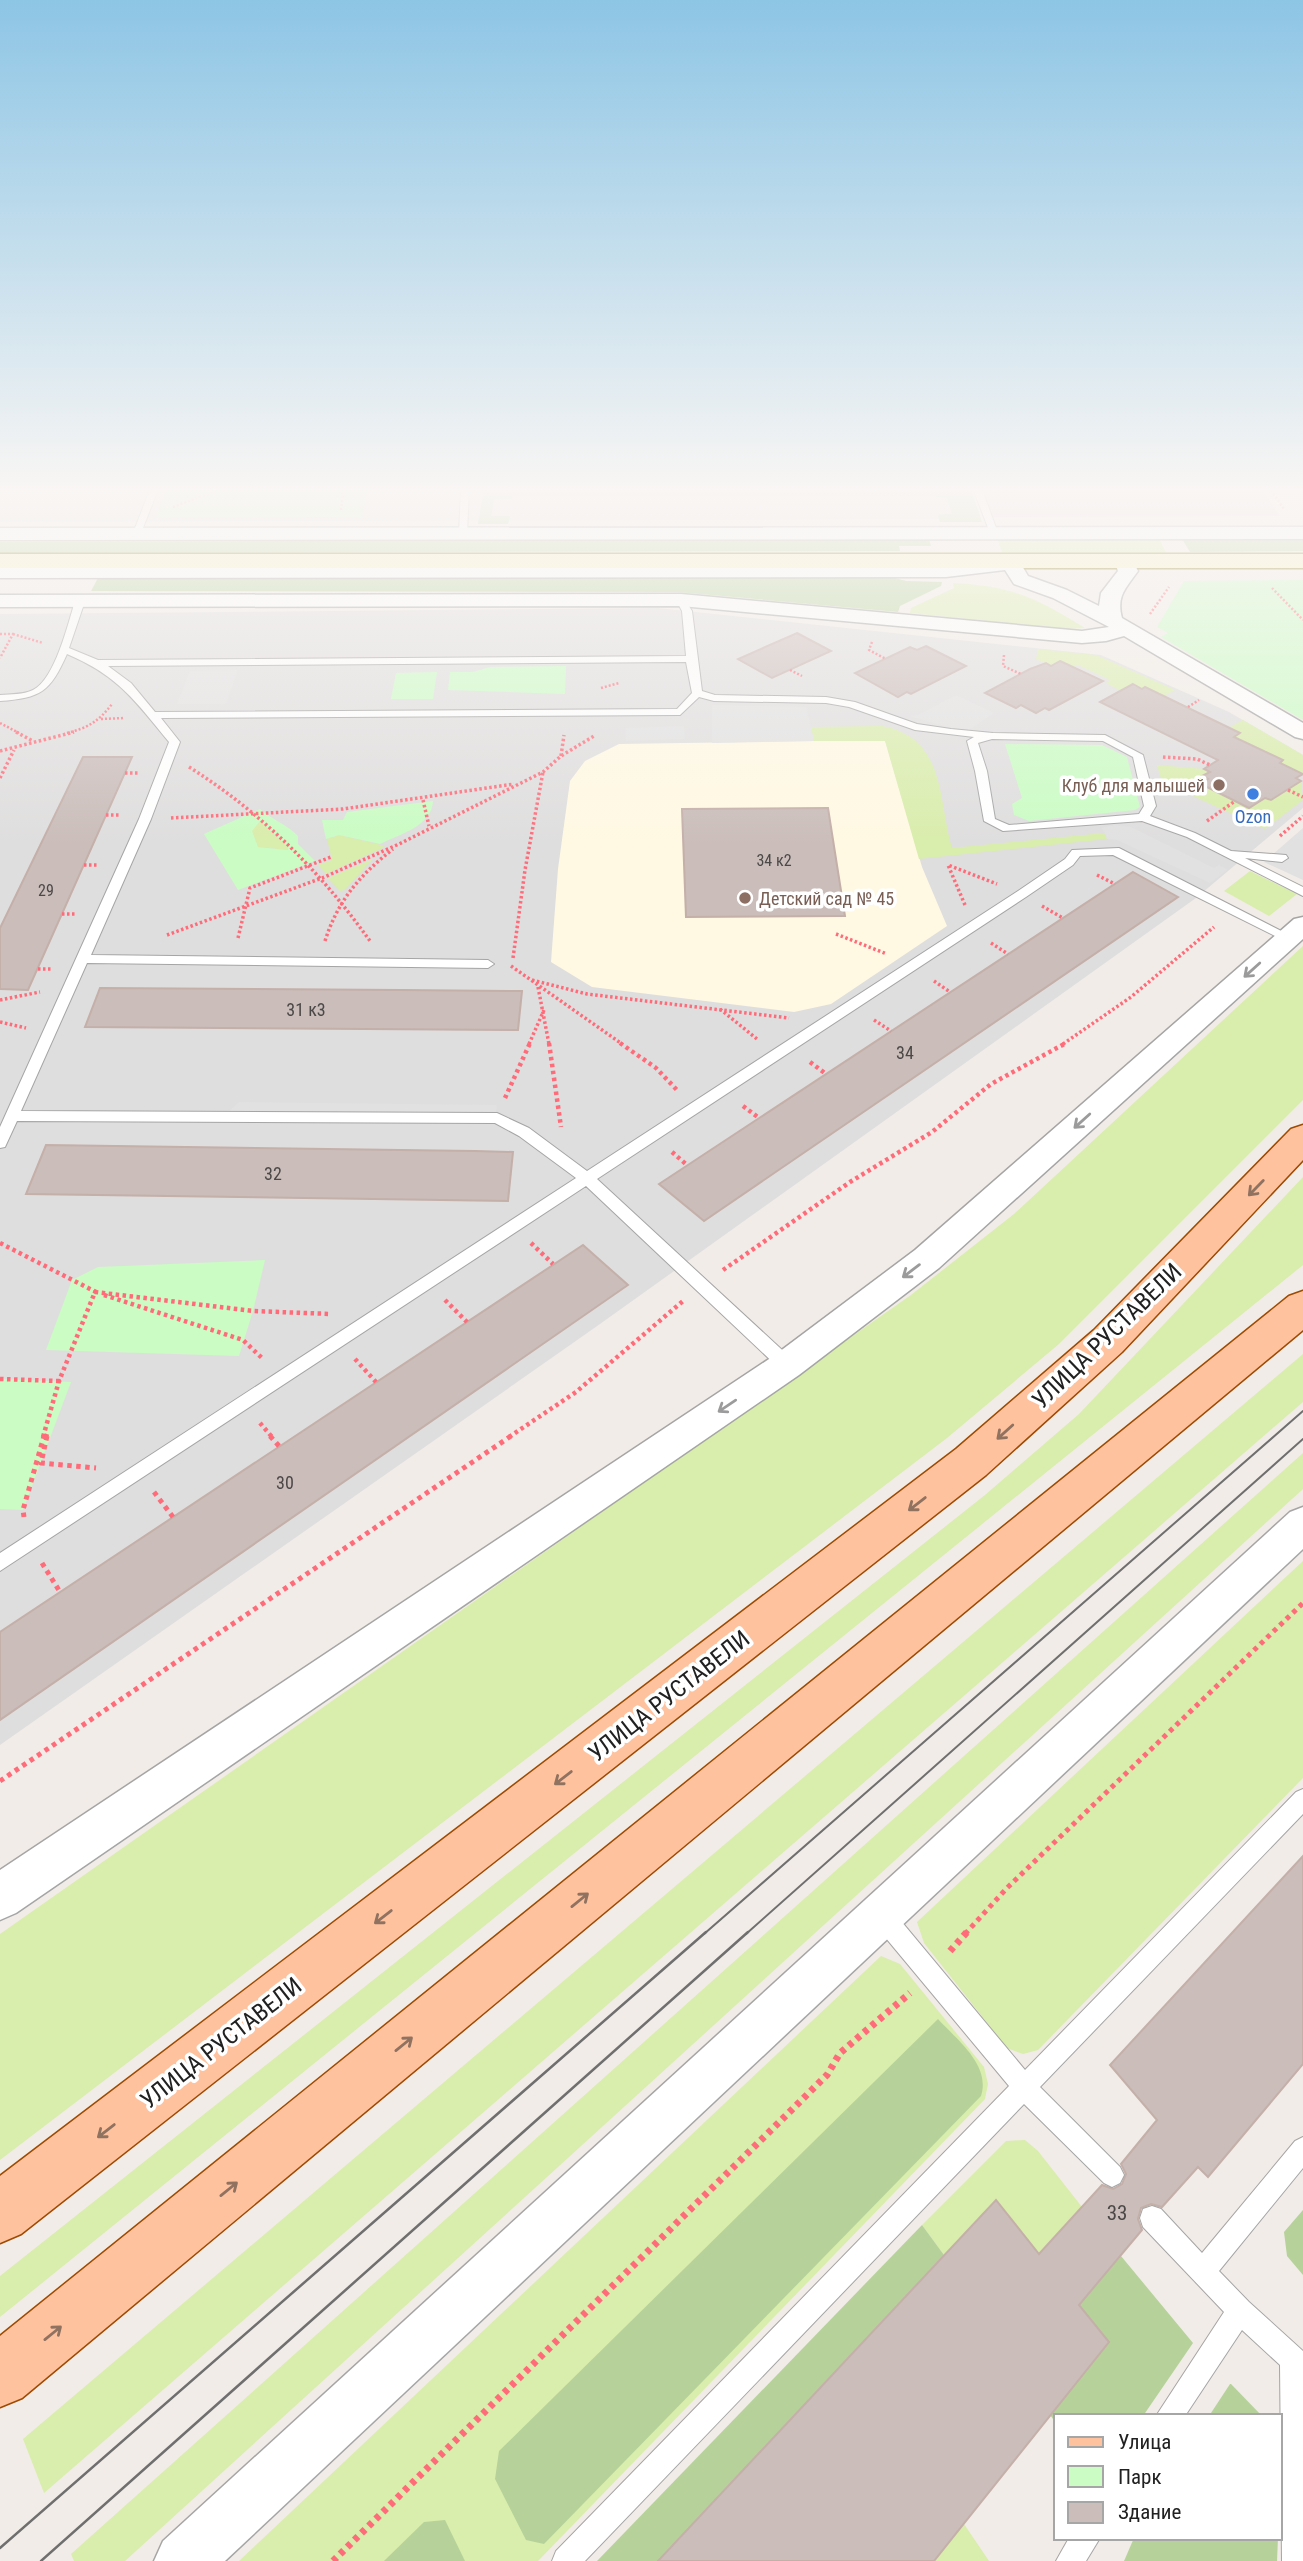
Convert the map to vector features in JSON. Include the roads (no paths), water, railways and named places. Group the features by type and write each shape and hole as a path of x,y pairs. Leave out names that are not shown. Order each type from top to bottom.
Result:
{"main road":[{"name":"УЛИЦА РУСТАВЕЛИ","path":"0,2213 971,1462 1108,1341 1303,1138"},
{"path":"0,2376 1303,1307"}],"street":[{"path":"750,607 1082,638 1096,638 1128,624"},
{"path":"1088,607 1128,624 1303,732"},
{"path":"1116,607 1128,624"},
{"path":"0,1897 788,1365 927,1259 1296,931"},
{"path":"184,2561 1299,1533"}],"lane":[{"path":"0,698 34,694 48,686 78,607"},
{"path":"152,715 680,712 696,693 685,607"},
{"path":"0,1143 145,818 175,742 127,685 97,663 64,649"},
{"path":"97,663 691,659"},
{"path":"696,693 714,698 826,700 851,705 915,727 993,736 1105,738 1138,755 1150,806 1143,817"},
{"path":"993,736 972,741 981,771 990,821 1007,829 1143,817 1191,835 1303,892"},
{"path":"0,1563 1022,894 1069,862 1076,853 1115,851 1234,910 1296,931"},
{"path":"1222,851 1282,858"},
{"path":"83,959 488,964"},
{"path":"12,1116 110,1114 497,1118 524,1132 567,1166 587,1178 788,1365"},
{"path":"566,2561 1303,1799"},
{"path":"882,1915 1024,2087 1112,2175"},
{"path":"1202,2272 1303,2149"},
{"path":"1152,2218 1240,2311 1298,2363 1296,2561"},
{"path":"1170,2414 1240,2311"},
{"path":"1070,2561 1085,2540"}],"tram line":[{"path":"704,1934 1303,1411"},
{"path":"746,1934 1303,1439"},
{"path":"0,2548 706,1932"},
{"path":"41,2561 748,1932"}],"place":[{"name":"Клуб для малышей","path":"1219,785"},
{"name":"Ozon","path":"1253,794"},
{"name":"Детский сад № 45","path":"745,898"}]}
